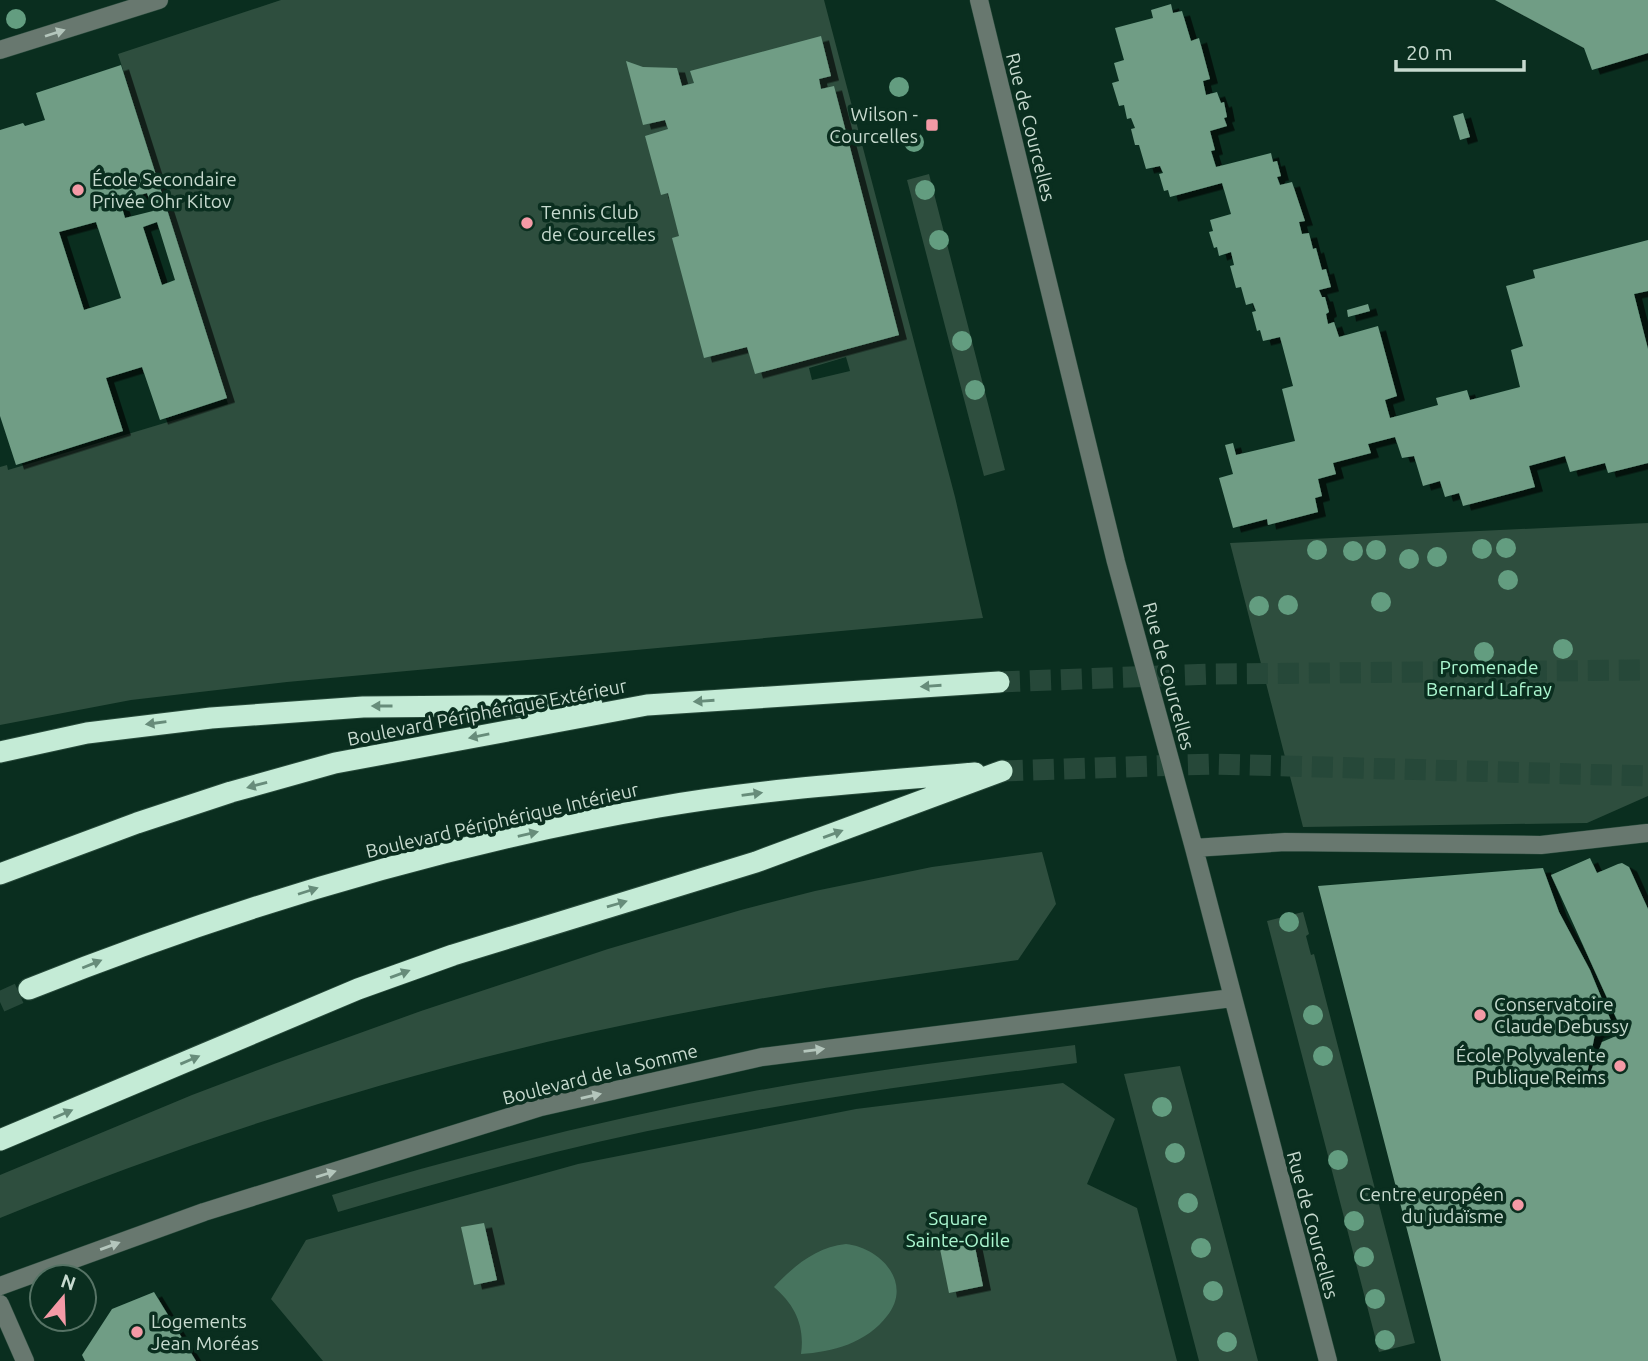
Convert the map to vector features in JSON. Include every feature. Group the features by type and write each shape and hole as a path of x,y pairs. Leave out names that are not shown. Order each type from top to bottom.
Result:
{"highway":[{"name":"Boulevard Périphérique Extérieur","path":"0,874 137,823 335,763 647,705 999,682"},
{"path":"0,752 87,733 169,721 363,707 647,705"},
{"name":"Boulevard Périphérique Intérieur","path":"0,1140 358,989 506,938 757,862 1002,771 793,789 660,807 562,826 323,886 107,958 29,989"}],"street":[{"path":"0,50 159,0"},
{"name":"Rue de Courcelles","path":"979,0 1116,562 1328,1361"},
{"path":"1194,848 1285,842 1541,845 1647,833"},
{"name":"Boulevard de la Somme","path":"0,1286 204,1212 541,1107 762,1057 1232,998"},
{"path":"0,1304 25,1361"}],"green space":[{"path":"281,0 824,0 955,497 983,618 287,682 131,700 0,725 0,467 7,465 8,470 228,404 118,54","holes":["846,357 850,371 812,380 809,368"]},
{"path":"929,174 1005,470 984,476 907,180"},
{"name":"Promenade Bernard Lafray","path":"1648,523 1648,796 1587,823 1303,827 1230,543"},
{"path":"1042,852 1056,904 1018,960 716,1007 501,1053 331,1100 247,1127 164,1155 0,1218 0,1175 192,1095 421,1011 608,949 815,891 932,867"},
{"path":"1303,912 1309,934 1306,936 1311,955 1314,954 1415,1343 1379,1352 1267,921"},
{"path":"1075,1045 1077,1063 837,1097 648,1131 514,1162 338,1212 332,1195 487,1151 696,1102 830,1078"},
{"path":"1180,1066 1258,1361 1199,1361 1124,1074"},
{"name":"Square Sainte-Odile","path":"1063,1083 1115,1119 1087,1184 1137,1208 1177,1361 323,1361 271,1299 306,1240 578,1164 856,1109"}],"shaded area":[{"path":"846,1244 871,1252 890,1270 897,1292 894,1304 879,1325 859,1339 837,1348 801,1354 801,1334 797,1317 788,1301 774,1287 815,1253"}],"building":[{"path":"1495,0 1648,0 1648,53 1592,70 1584,48"},
{"path":"1171,4 1173,13 1182,11 1191,41 1199,38 1210,79 1203,81 1206,95 1217,92 1221,103 1224,102 1227,126 1210,131 1215,150 1211,151 1216,167 1271,153 1273,162 1277,161 1281,176 1277,177 1280,185 1292,182 1305,221 1299,222 1302,234 1309,233 1313,249 1316,248 1322,270 1326,269 1331,287 1319,290 1322,297 1325,297 1329,312 1326,314 1328,324 1334,322 1339,337 1378,326 1397,396 1385,400 1390,418 1438,405 1436,398 1467,390 1470,400 1520,387 1511,350 1523,346 1506,286 1535,278 1533,270 1648,240 1648,291 1634,294 1648,349 1648,463 1608,473 1605,463 1570,472 1565,456 1529,466 1535,487 1463,506 1459,493 1445,497 1440,481 1423,486 1414,456 1402,458 1395,437 1368,444 1371,453 1333,463 1336,474 1318,479 1322,496 1315,498 1318,512 1268,525 1267,519 1233,528 1219,478 1233,474 1225,445 1233,443 1236,455 1295,441 1282,389 1293,386 1280,337 1263,341 1252,312 1256,311 1253,303 1246,305 1241,287 1236,288 1230,266 1234,265 1231,252 1219,256 1217,247 1214,248 1209,232 1213,231 1210,220 1231,214 1222,183 1170,197 1168,190 1164,191 1159,174 1163,173 1160,166 1146,169 1139,145 1135,145 1131,129 1135,128 1131,118 1127,119 1124,105 1119,106 1112,83 1119,81 1114,63 1124,60 1115,28 1153,18 1151,10"},
{"path":"821,36 831,76 819,79 821,89 834,86 899,335 755,374 747,347 704,358 672,238 679,236 668,193 661,195 645,136 668,129 665,120 643,125 626,61 643,67 677,68 682,86 694,83 690,71"},
{"path":"121,65 227,398 160,420 142,367 106,378 123,431 16,465 0,416 0,130 45,120 36,93","holes":["147,193 153,211 125,218 120,201","96,222 121,298 84,310 59,232","157,222 175,280 162,285 143,227"]},
{"path":"1463,113 1470,137 1460,140 1453,116"},
{"path":"1368,304 1370,311 1348,317 1347,310"},
{"path":"1590,858 1597,873 1622,863 1629,867 1648,909 1648,1361 1441,1361 1318,886 1543,868 1559,912 1590,970 1614,1028 1595,1034 1584,1089 1602,1042 1623,1033 1551,875"},
{"path":"484,1223 497,1280 474,1285 461,1227"},
{"path":"974,1242 983,1286 949,1293 940,1249"},
{"name":"Logements Jean Moréas","path":"154,1292 196,1361 85,1361 82,1355 112,1309"}],"tunnel":[{"path":"999,682 1211,674 1648,670"},
{"path":"1002,771 1213,764 1648,776"},
{"path":"0,1002 29,989"}],"place":[{"name":"Wilson - Courcelles","path":"932,125"},
{"name":"École Secondaire Privée Ohr Kitov","path":"78,190"},
{"name":"Tennis Club de Courcelles","path":"527,223"},
{"name":"Conservatoire Claude Debussy","path":"1480,1015"},
{"name":"École Polyvalente Publique Reims","path":"1620,1066"},
{"name":"Centre européen du judaïsme","path":"1518,1205"},
{"name":"Logements Jean Moréas","path":"137,1332"}]}
